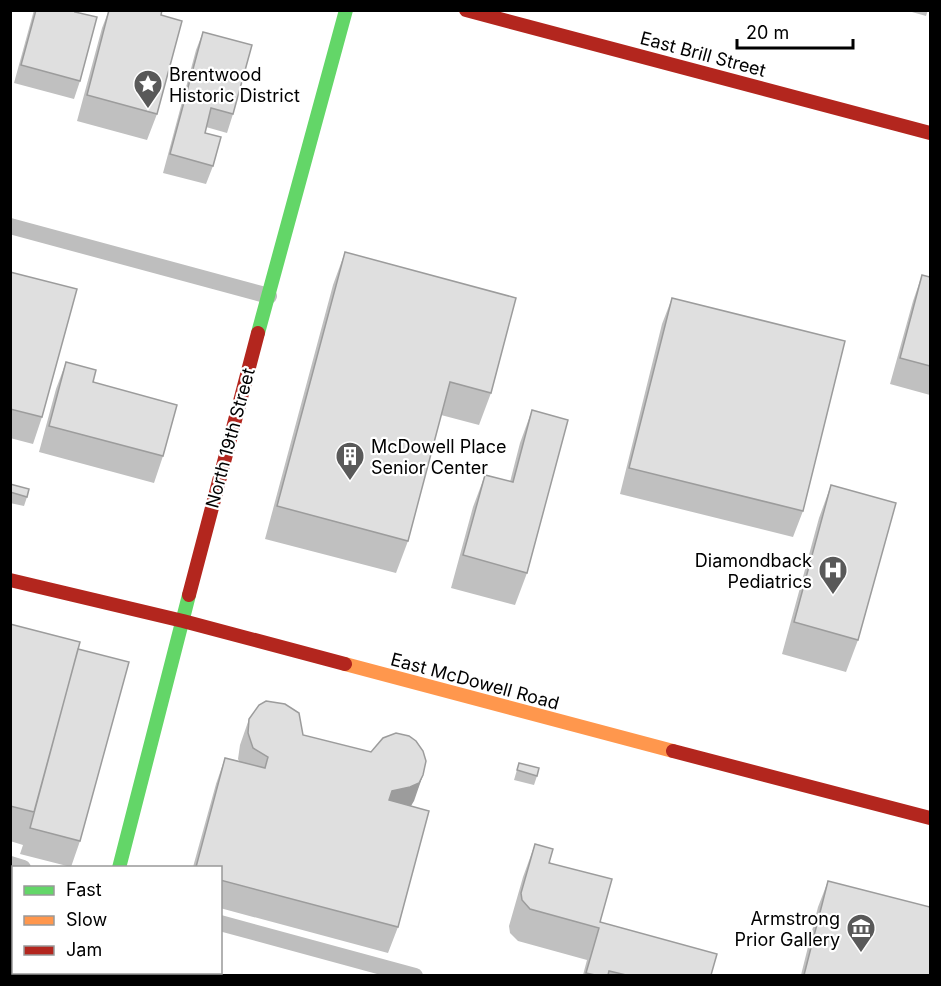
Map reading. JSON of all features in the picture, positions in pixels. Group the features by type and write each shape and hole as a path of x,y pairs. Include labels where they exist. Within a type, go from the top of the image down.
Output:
{"street":[{"name":"North 19th Street","path":"119,866 205,530 345,10"},
{"name":"East Brill Street","path":"466,10 930,133"},
{"name":"East McDowell Road","path":"10,580 183,621 612,736 930,818"}],"lane":[{"path":"10,226 268,296"},
{"path":"222,924 415,975"}],"building":[{"path":"36,10 76,10 75,12 97,17 80,81 21,65"},
{"path":"109,10 162,10 161,15 182,21 157,114 87,95"},
{"path":"203,32 252,45 233,114 211,108 205,133 221,137 213,166 170,154"},
{"name":"McDowell Place Senior Center","path":"345,252 516,298 491,393 450,382 408,541 277,506"},
{"path":"10,272 77,289 42,417 10,409"},
{"path":"922,275 930,277 930,366 900,358"},
{"path":"672,298 845,341 803,511 629,468"},
{"path":"66,362 96,370 93,382 177,405 163,456 49,426"},
{"path":"532,410 568,420 527,573 463,555 485,475 513,482"},
{"path":"10,484 29,489 27,497 10,492"},
{"name":"Diamondback Pediatrics","path":"831,485 896,503 858,640 794,622"},
{"path":"10,624 80,642 34,812 10,806"},
{"path":"78,649 129,662 80,841 30,828"},
{"path":"266,701 285,704 299,713 303,735 371,752 383,738 396,733 409,736 423,751 426,761 419,783 392,791 389,800 429,811 398,927 222,881 222,866 196,866 225,758 265,768 268,757 253,748 248,733 249,719 259,705"},
{"path":"519,763 539,768 537,776 517,770"},
{"path":"535,844 553,849 549,863 612,879 600,922 717,954 711,975 626,975 609,971 608,975 586,973 599,928 530,909 522,900 521,893"},
{"name":"Armstrong Prior Gallery","path":"828,881 930,907 930,975 804,975"},
{"path":"10,962 12,962 13,974 10,975"}],"traffic: fast":[{"path":"258,333 346,10"},
{"path":"120,866 189,595"}],"traffic: slow":[{"path":"345,664 673,751"}],"traffic: jam":[{"path":"466,10 930,133"},
{"path":"189,595 258,333"},
{"path":"10,580 183,621 345,664"},
{"path":"673,751 930,818"}],"place":[{"name":"Brentwood Historic District","path":"148,110"},
{"name":"McDowell Place Senior Center","path":"350,482"},
{"name":"Diamondback Pediatrics","path":"833,596"},
{"name":"Armstrong Prior Gallery","path":"861,954"}]}
